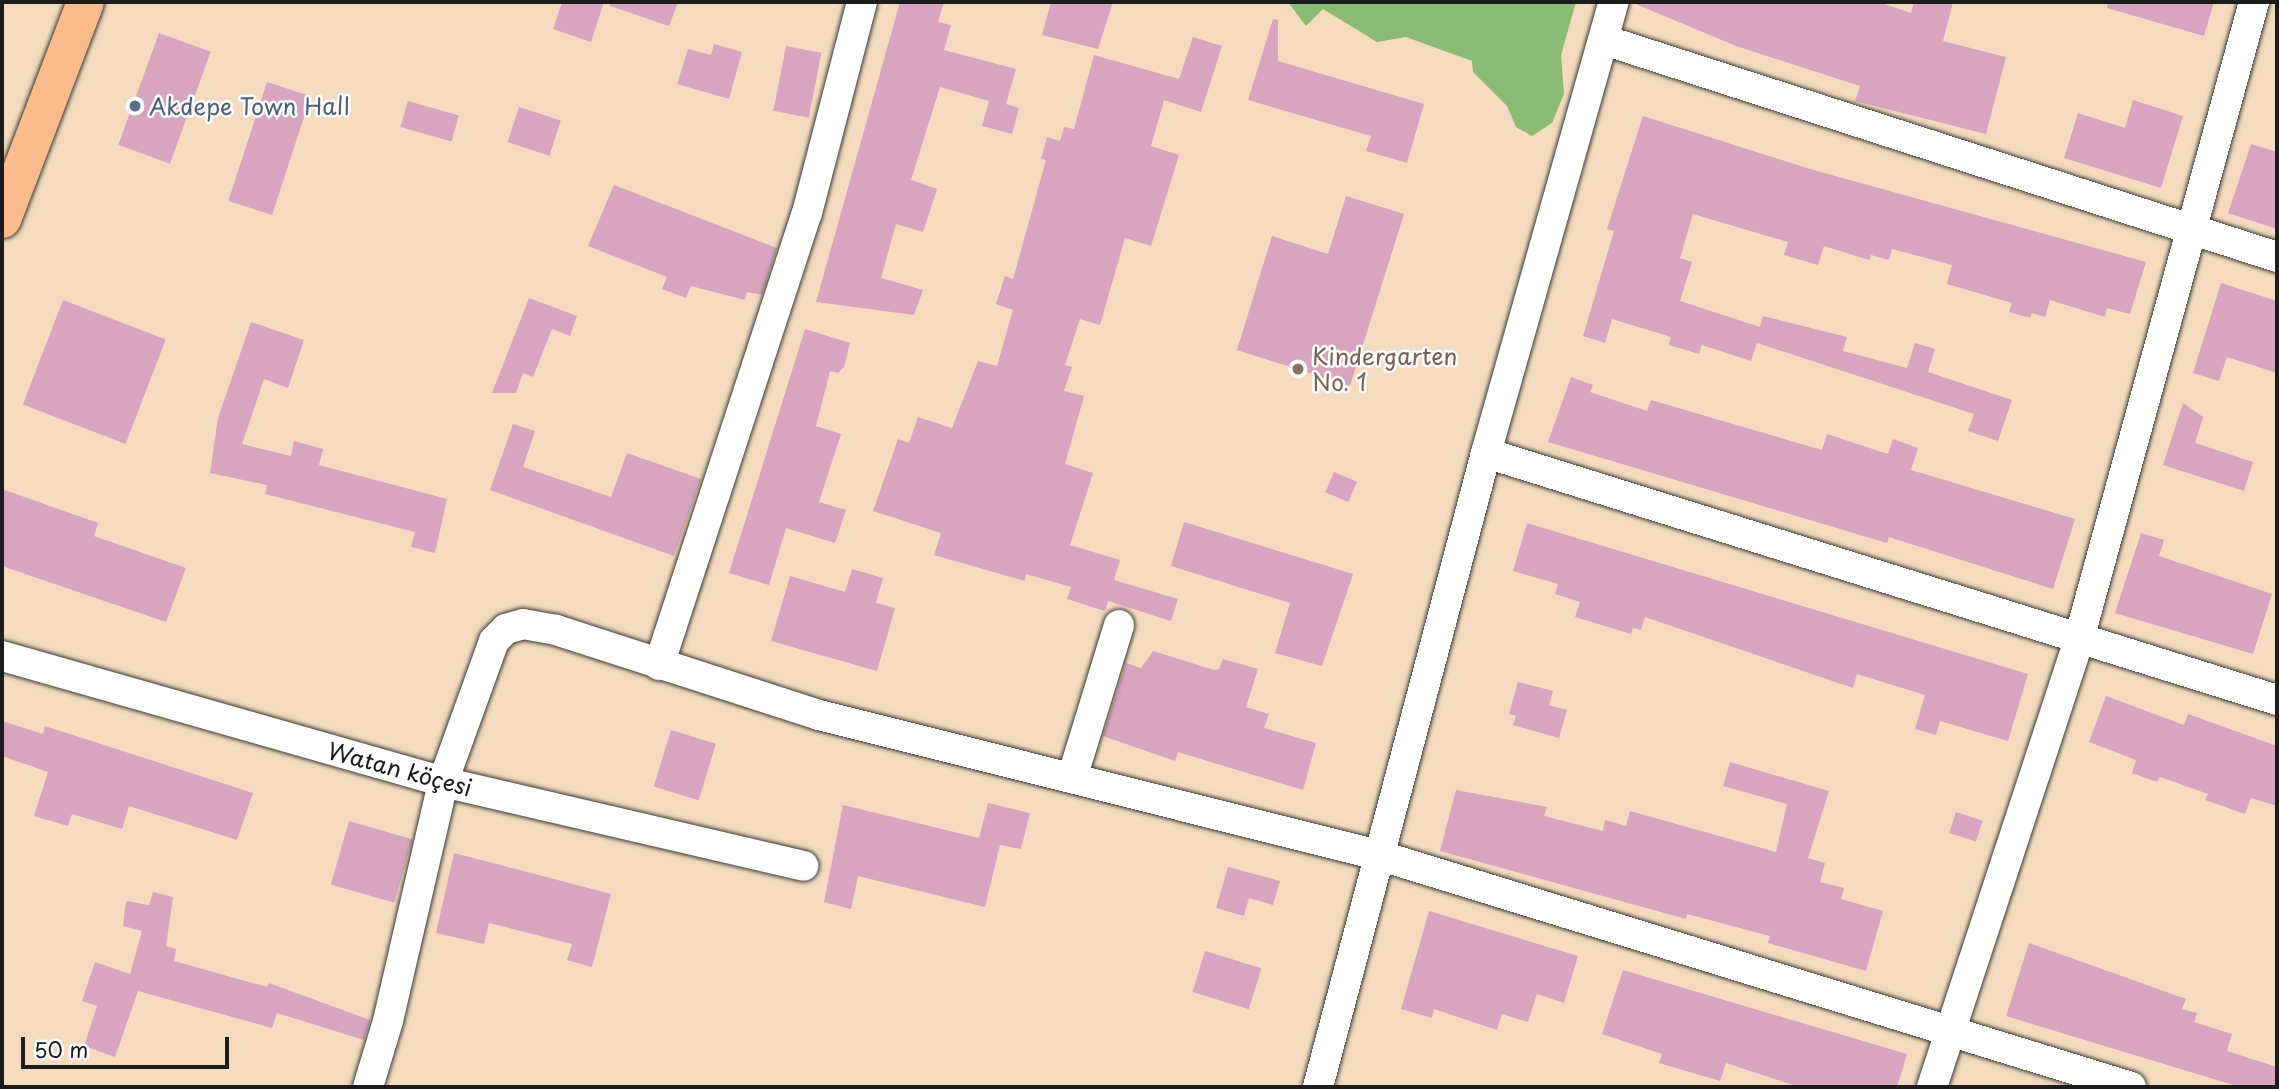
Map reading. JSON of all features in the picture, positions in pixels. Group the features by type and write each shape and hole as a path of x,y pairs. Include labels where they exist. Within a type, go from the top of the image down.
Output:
{"main road":[{"path":"2,219 85,2"}],"street":[{"path":"659,665 807,213 862,2"},
{"path":"1318,1087 1486,453 1614,2"},
{"path":"1932,1087 2079,639 2194,231 2254,2"},
{"path":"1604,40 2277,257"},
{"path":"1486,453 2277,700"},
{"path":"368,1087 388,1021 443,782 494,641 506,629 538,625 819,715 1378,855 2131,1087"},
{"path":"1072,778 1119,625"},
{"name":"Watan köçesi","path":"2,656 443,782 803,866"}],"green space":[{"path":"1288,2 1576,2 1561,55 1564,94 1552,123 1532,136 1516,127 1507,106 1473,72 1472,61 1406,37 1377,42 1323,9 1306,26"}],"building":[{"path":"562,2 604,2 591,42 553,29"},
{"path":"610,2 678,2 669,26 610,6"},
{"path":"900,2 944,2 938,22 951,25 944,50 1016,69 1006,104 1019,108 1012,134 982,126 989,101 940,87 911,180 937,189 923,232 896,224 881,278 923,290 914,315 816,302"},
{"path":"1051,2 1113,2 1098,49 1042,35"},
{"path":"1631,2 1879,2 1911,13 1914,2 1953,2 1943,41 2006,57 1986,134 1855,101 1860,86 1736,46"},
{"path":"2108,2 2214,2 2204,36 2107,8"},
{"path":"1273,19 1278,20 1278,61 1424,104 1407,163 1366,151 1371,136 1248,100"},
{"path":"159,33 211,52 170,164 118,145"},
{"path":"1193,37 1222,46 1201,112 1164,100 1151,146 1179,155 1151,246 1125,238 1100,325 1080,319 1065,365 1072,367 1064,391 1084,396 1065,464 1093,473 1070,545 1120,560 1114,580 1178,599 1171,621 1108,601 1105,611 1067,599 1071,587 1026,574 1025,581 934,555 941,533 873,511 898,439 909,443 918,417 952,428 978,361 997,366 1013,310 996,304 1005,276 1013,279 1046,160 1041,159 1047,137 1060,141 1064,127 1074,129 1094,55 1179,79"},
{"path":"714,44 742,52 729,99 677,84 688,49 711,55"},
{"path":"786,46 821,53 809,118 773,111"},
{"path":"267,82 311,96 272,215 228,201"},
{"path":"2133,100 2183,116 2161,188 2064,158 2078,113 2125,128"},
{"path":"408,101 459,116 452,142 401,127"},
{"path":"519,107 561,121 549,156 508,142"},
{"path":"1643,116 1810,169 2146,262 2130,314 2107,308 2105,317 2050,300 2045,317 2032,313 2030,318 2009,312 2012,303 1947,284 1952,265 1892,249 1889,260 1871,255 1869,260 1824,246 1818,265 1784,255 1788,242 1693,214 1680,258 1692,262 1680,301 1760,327 1763,316 1847,337 1843,351 1907,368 1915,343 1935,349 1928,372 2012,400 1998,441 1968,431 1974,414 1757,343 1751,361 1702,345 1699,354 1669,345 1671,337 1612,319 1605,343 1583,336 1614,231 1607,229"},
{"path":"2251,144 2277,152 2277,229 2228,213"},
{"path":"614,185 777,248 762,295 747,292 745,300 691,286 686,298 662,289 667,277 588,246"},
{"path":"1346,196 1404,214 1350,386 1237,350 1272,236 1328,254"},
{"path":"2221,283 2277,301 2277,373 2227,357 2219,381 2193,373"},
{"path":"529,298 577,316 570,336 552,329 533,377 523,373 516,393 492,393"},
{"path":"63,300 166,339 126,444 23,405"},
{"path":"251,322 304,340 288,388 264,379 242,444 291,456 294,441 323,449 319,465 447,499 435,553 411,547 415,532 265,494 267,485 210,473 218,418"},
{"path":"805,329 850,343 844,367 838,373 830,371 816,426 841,434 819,502 846,510 835,543 786,528 769,585 729,573"},
{"path":"1571,377 1593,385 1590,392 1647,411 1651,400 1822,450 1827,434 1888,454 1893,439 1918,448 1911,470 2075,519 2053,589 1889,537 1887,543 1548,442"},
{"path":"2183,403 2203,417 2195,443 2253,462 2244,491 2163,465"},
{"path":"513,424 535,431 523,467 611,497 627,453 701,479 674,556 490,490"},
{"path":"1334,472 1357,482 1348,502 1325,492"},
{"path":"2,489 98,523 94,536 186,568 166,622 2,566"},
{"path":"1184,522 1353,574 1322,666 1275,653 1290,603 1171,566"},
{"path":"1527,523 2028,674 2008,741 1940,721 1936,735 1915,729 1925,695 1857,674 1853,688 1645,617 1641,630 1633,628 1631,634 1575,617 1580,602 1555,594 1558,584 1513,571"},
{"path":"2141,533 2164,540 2159,556 2272,594 2253,654 2115,613"},
{"path":"852,569 883,578 876,603 895,608 877,671 771,641 790,576 845,592"},
{"path":"1153,651 1214,670 1219,669 1223,659 1258,669 1246,707 1269,714 1264,728 1316,743 1303,790 1178,752 1175,761 1103,736 1126,663 1141,668"},
{"path":"1518,682 1553,691 1549,705 1567,710 1559,738 1513,725 1516,716 1509,714"},
{"path":"2106,696 2184,725 2188,714 2277,746 2277,806 2251,798 2245,814 2205,800 2208,794 2160,777 2157,782 2132,773 2136,760 2089,742"},
{"path":"2,721 43,734 45,726 253,793 237,840 129,806 122,829 72,814 68,826 34,816 48,772 2,756"},
{"path":"671,730 716,744 699,800 654,786"},
{"path":"1730,762 1829,791 1808,858 1825,863 1820,882 1844,888 1841,899 1883,911 1866,971 1768,943 1770,936 1687,914 1686,919 1440,851 1456,790 1547,807 1544,816 1603,831 1605,820 1626,826 1630,811 1776,852 1787,804 1723,786"},
{"path":"988,803 1030,813 1021,849 1000,845 985,907 858,876 851,909 824,902 843,805 979,838"},
{"path":"1956,812 1983,821 1976,842 1949,833"},
{"path":"349,821 412,839 394,903 331,884"},
{"path":"454,853 611,894 592,967 567,960 572,944 489,923 484,944 436,933"},
{"path":"1228,867 1280,881 1273,905 1249,898 1244,916 1216,908"},
{"path":"153,892 173,897 166,946 176,949 174,961 267,987 269,983 370,1020 364,1040 277,1013 272,1028 138,991 115,1057 84,1046 97,1006 82,1001 95,962 130,974 142,931 123,926 126,901 149,905"},
{"path":"1429,911 1578,956 1564,1003 1537,994 1528,1022 1502,1014 1497,1030 1434,1009 1432,1018 1401,1009"},
{"path":"2029,943 2186,999 2182,1009 2197,1013 2194,1022 2232,1034 2227,1051 2277,1067 2277,1087 2240,1087 2006,1016"},
{"path":"1205,951 1261,968 1249,1009 1192,992"},
{"path":"1623,970 1907,1054 1897,1087 1799,1087 1726,1063 1720,1081 1659,1063 1662,1054 1602,1034"}],"place":[{"name":"Akdepe Town Hall","path":"135,106"},
{"name":"Kindergarten No. 1","path":"1298,369"}]}
